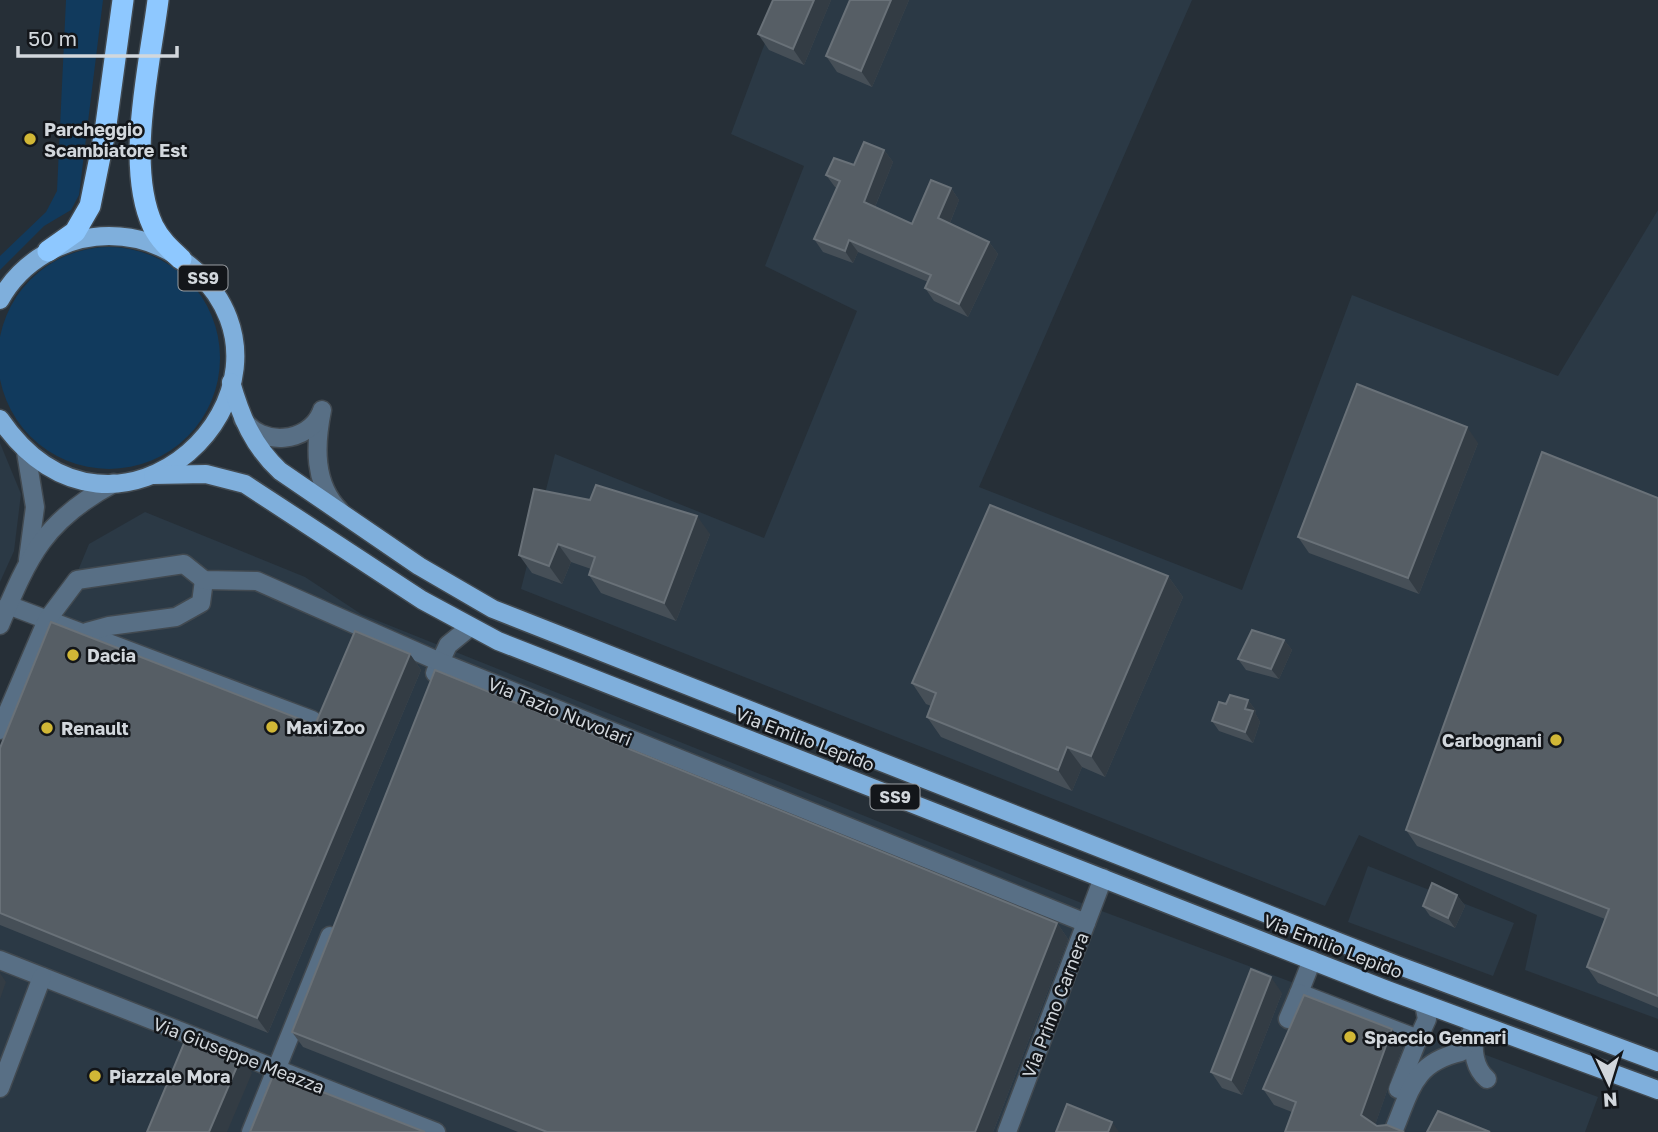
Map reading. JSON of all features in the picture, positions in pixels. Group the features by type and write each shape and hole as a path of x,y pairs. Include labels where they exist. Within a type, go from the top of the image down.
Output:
{"highway":[{"path":"48,251 75,232 90,206 105,132 122,0"},
{"path":"158,0 144,123 143,183 153,225 163,242 181,259"}],"main road":[{"name":"SS9","path":"0,300 23,270 48,251 83,238 121,236 157,245 181,259 202,277 222,308 232,343 231,382 221,414 200,444 186,457 153,475 114,483 76,479 58,473 26,452 0,419"},
{"name":"Via Emilio Lepido","path":"231,382 242,417 269,461 351,520 448,584 524,622 1397,965 1658,1062"},
{"name":"Via Emilio Lepido","path":"153,475 206,474 245,484 422,600 470,627 518,649 1424,1004 1658,1090"}],"street":[{"name":"Via Emilio Lepido","path":"242,417 258,433 286,437 308,431 322,410 318,444 319,472 332,503 351,520"},
{"path":"26,452 35,507 28,563"},
{"path":"0,625 28,563 62,516 114,483"},
{"name":"Via Tazio Nuvolari","path":"0,730 47,620 77,580 184,564 204,580 257,581 440,662 1086,923"},
{"path":"86,632 109,626 176,617 201,603 204,580"},
{"path":"8,605 86,632 312,720"},
{"path":"430,687 448,645 470,627"},
{"name":"Via Primo Carnera","path":"1007,1132 1103,878"},
{"path":"251,1132 336,922"},
{"name":"Via Giuseppe Meazza","path":"0,960 436,1132"},
{"path":"1288,1019 1312,960"},
{"path":"0,1088 41,977"},
{"path":"1299,993 1418,1039"},
{"path":"1398,1089 1427,1019 1424,1004"},
{"path":"1476,1024 1474,1050 1478,1071 1487,1079"},
{"path":"1393,1131 1421,1070 1438,1057 1461,1052 1476,1024"}],"shaded area":[{"path":"66,0 103,0 79,195 71,210 44,226 0,270 0,256 46,212 57,191"},
{"path":"781,0 1192,0 979,487 1242,590 1352,295 1558,376 1658,210 1658,1019 1525,970 1537,915 1359,835 1325,906 521,589 555,454 764,538 857,311 765,266 804,166 731,134"},
{"path":"109,247 131,249 161,260 179,272 195,288 207,306 215,326 220,358 218,380 207,410 195,428 179,444 161,456 141,464 109,469 87,467 57,456 39,444 23,428 11,410 3,390 -2,358 0,336 11,306 23,288 39,272 57,260 77,252"},
{"path":"0,443 21,494 14,551 0,582"},
{"path":"145,512 305,577 361,614 1099,910 1598,1097 1585,1132 0,1132 0,759 89,544"},
{"path":"1368,866 1514,923 1493,976 1348,922"}],"building":[{"path":"773,0 814,0 793,49 758,34"},
{"path":"850,0 891,0 861,71 826,56"},
{"path":"864,142 884,150 864,202 912,224 931,180 951,188 938,218 989,242 959,304 925,288 931,275 849,240 845,251 814,239 840,181 826,175 834,158 854,165"},
{"path":"1357,384 1467,427 1408,578 1298,537"},
{"name":"Carbognani","path":"1542,452 1658,498 1658,996 1587,967 1609,909 1406,830"},
{"path":"596,485 697,516 664,603 589,575 595,557 558,544 549,566 519,555 534,489 590,500"},
{"path":"990,505 1168,576 1091,756 1067,747 1058,770 927,717 936,693 912,683"},
{"path":"51,622 315,725 355,631 410,654 257,1018 0,913 0,748"},
{"path":"1252,630 1284,640 1271,669 1238,659"},
{"path":"435,670 1057,923 975,1132 547,1132 292,1032"},
{"path":"1230,695 1248,700 1245,709 1253,711 1245,732 1212,721 1219,702 1226,704"},
{"path":"1432,883 1457,895 1448,918 1423,906"},
{"path":"1251,969 1271,977 1231,1080 1211,1072"},
{"path":"1304,995 1392,1029 1361,1115 1377,1126 1387,1125 1404,1132 1285,1132 1296,1102 1263,1089"},
{"path":"187,1036 241,1057 209,1132 147,1132"},
{"path":"274,1073 425,1132 250,1132"},
{"path":"1067,1104 1112,1122 1108,1132 1056,1132"},
{"path":"1438,1111 1490,1132 1427,1132"}],"place":[{"name":"Parcheggio Scambiatore Est","path":"30,139"},
{"name":"Dacia","path":"73,655"},
{"name":"Maxi Zoo","path":"272,727"},
{"name":"Renault","path":"47,728"},
{"name":"Carbognani","path":"1556,740"},
{"name":"Spaccio Gennari","path":"1350,1037"},
{"name":"Piazzale Mora","path":"95,1076"}]}
